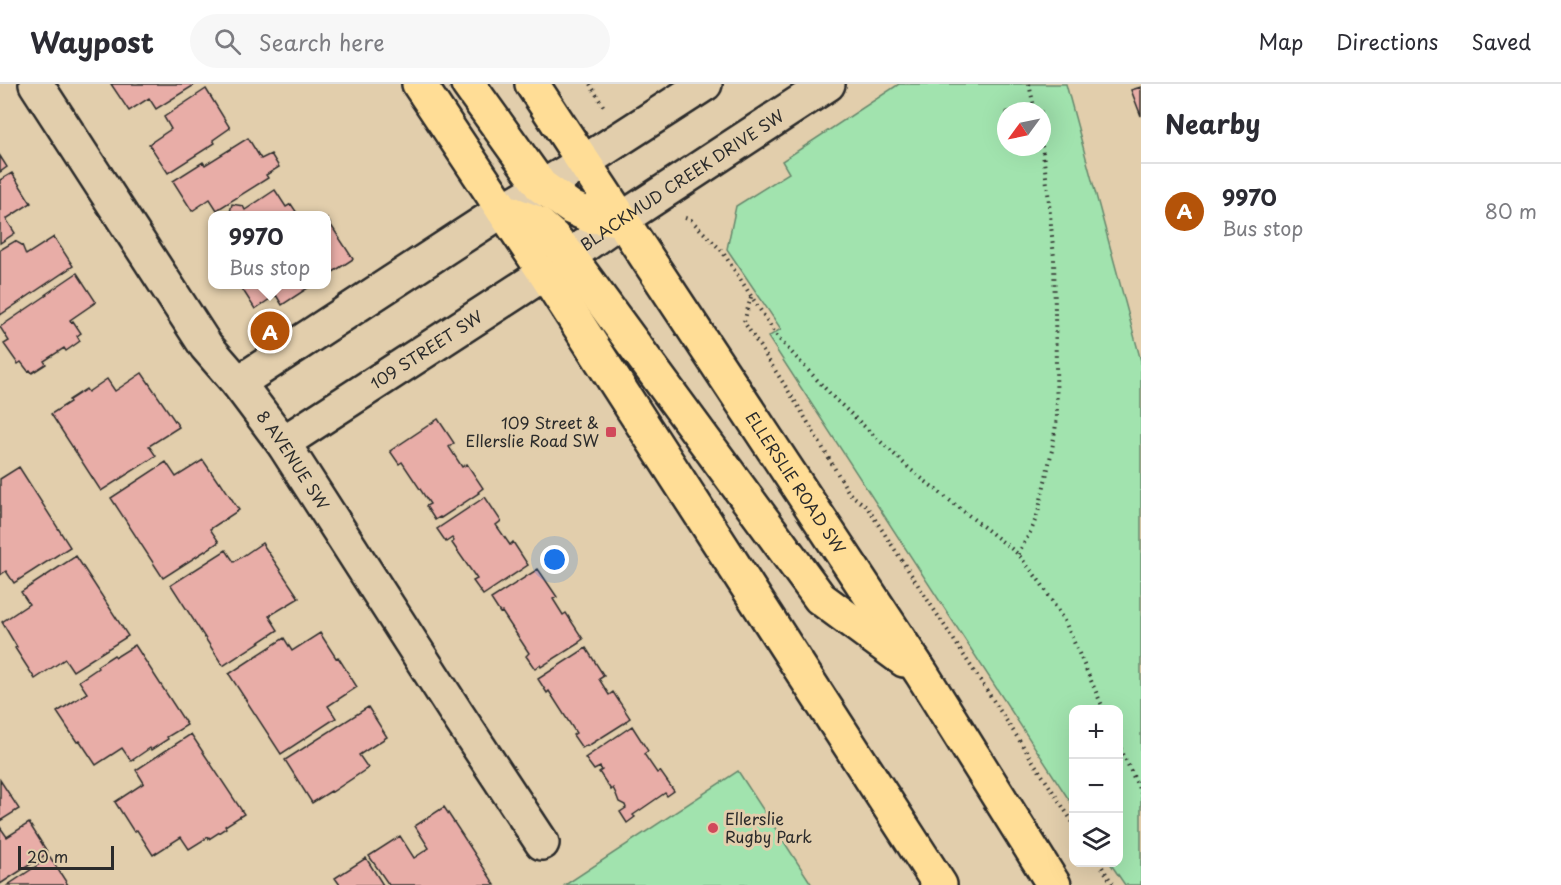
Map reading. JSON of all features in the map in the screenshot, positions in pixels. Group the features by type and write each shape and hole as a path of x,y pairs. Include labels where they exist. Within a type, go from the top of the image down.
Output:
{"main road":[{"path":"419,84 503,210 537,223 553,237 557,265 940,885"},
{"path":"468,84 541,186 572,208 590,216 622,219"},
{"name":"ELLERSLIE ROAD SW","path":"532,84 922,674 1054,885"},
{"path":"557,265 820,598 922,674"}],"street":[{"name":"8 AVENUE SW","path":"36,84 206,346 283,443 542,843"},
{"path":"238,384 503,210 584,162 705,84"},
{"name":"BLACKMUD CREEK DRIVE SW","path":"557,265 622,219 828,84"},
{"name":"109 STREET SW","path":"283,443 557,265"}],"path":[{"path":"590,84 605,107 606,114"},
{"path":"1029,84 1033,102"},
{"path":"1018,554 1038,513 1057,418 1054,258 1043,156"},
{"path":"681,217 691,220 722,251 778,339 835,399 911,470 1018,554 1041,583 1066,624 1102,705"},
{"path":"751,297 744,322 800,409 849,493 867,507 1069,816"},
{"path":"1123,752 1141,792"},
{"path":"1102,867 1113,885"}],"green space":[{"path":"899,84 1066,84 1141,361 1141,885 1125,885 1113,867 1123,867 1123,705 1069,705 1069,800 768,337 781,329 727,249 736,206 789,173 782,161"},
{"name":"Ellerslie Rugby Park","path":"738,771 812,885 565,885"}],"building":[{"path":"111,84 196,84 156,109 149,98 129,111"},
{"path":"1141,87 1141,116 1131,90"},
{"path":"206,89 230,128 213,140 215,143 168,173 149,144 171,129 164,117"},
{"path":"248,138 261,159 271,154 279,167 266,175 268,178 217,210 210,199 192,211 173,181 203,162 205,165"},
{"path":"0,156 7,167 0,172"},
{"path":"12,173 31,203 6,219 15,233 0,243 0,180"},
{"path":"275,190 286,207 291,204 296,211 230,211 232,204 243,206 245,210"},
{"path":"331,225 353,259 331,273"},
{"path":"54,237 73,266 0,315 0,250 15,241 22,245 26,255"},
{"path":"77,273 96,302 70,320 81,333 77,336 80,341 66,351 64,348 44,361 46,364 32,373 21,362 18,364 4,344 9,341 0,327"},
{"path":"242,289 306,289 282,305 276,295 255,309"},
{"path":"142,373 179,427 149,446 156,456 101,491 51,414 86,389 88,392 107,379 115,391"},
{"path":"438,419 454,443 449,447 462,467 467,464 483,488 479,493 435,520 426,506 430,504 402,462 399,464 390,451"},
{"path":"203,460 239,510 210,529 219,542 163,578 111,498 166,462 176,477"},
{"path":"19,467 70,547 14,583 6,571 0,575 0,479"},
{"path":"485,497 501,521 496,525 510,545 513,542 528,565 483,595 473,581 477,579 452,543 454,541 452,538 446,542 437,529"},
{"path":"262,543 299,598 269,616 278,630 223,666 171,585 226,550 234,562"},
{"path":"76,556 128,636 73,671 65,659 35,679 2,622 29,604 21,592"},
{"path":"538,569 557,597 553,599 563,615 566,613 583,639 535,669 526,656 529,653 491,599"},
{"path":"320,633 357,687 328,706 336,718 281,754 229,674 284,638 292,651"},
{"path":"135,645 187,725 131,761 122,748 96,765 57,712 87,693 79,681 114,655 116,657"},
{"path":"586,648 604,676 599,679 609,695 613,692 630,718 582,748 573,735 576,733 549,691 547,693 538,679"},
{"path":"368,707 387,737 359,755 368,768 312,803 285,760"},
{"path":"632,726 648,751 644,754 657,773 660,771 674,791 667,796 665,793 633,815 635,817 627,823 620,812 626,808 625,805 619,802 613,788 611,790 599,772 602,770 600,767 594,770 585,758"},
{"path":"191,734 244,814 209,839 208,837 189,849 181,837 153,855 137,830 134,832 115,802 144,783 136,770"},
{"path":"0,780 19,809 0,821"},
{"path":"444,807 495,885 389,885 369,856 400,836 414,858 429,848 415,826"},
{"path":"29,823 48,853 0,884 0,827 7,837"},
{"path":"50,857 68,885 8,885"},
{"path":"366,858 383,885 340,885 335,878"}],"place":[{"name":"9970","path":"270,331"},
{"name":"109 Street & Ellerslie Road SW","path":"611,432"},
{"name":"Ellerslie Rugby Park","path":"713,828"}]}
